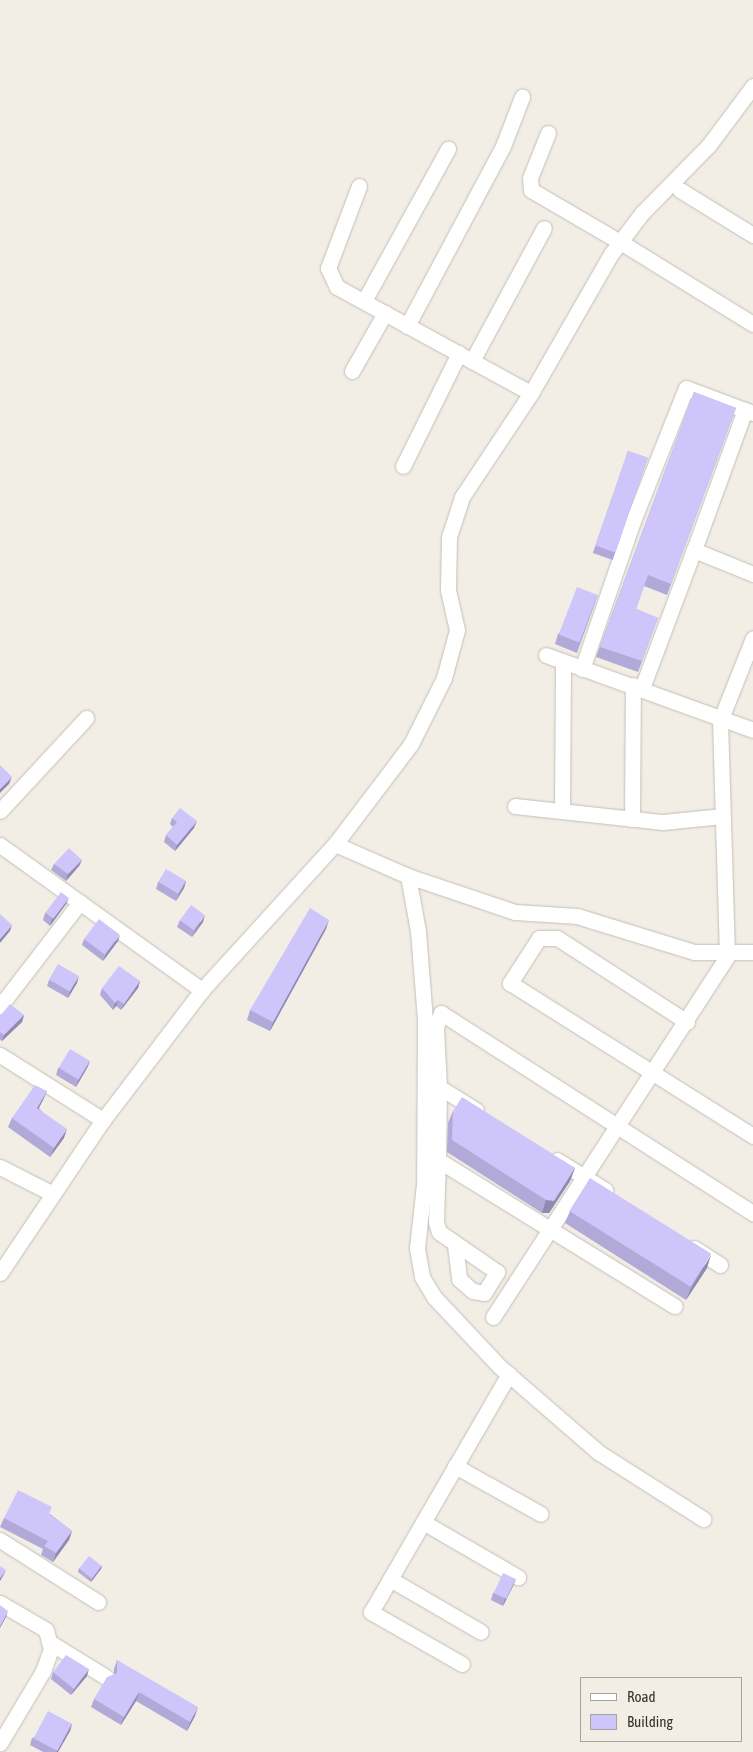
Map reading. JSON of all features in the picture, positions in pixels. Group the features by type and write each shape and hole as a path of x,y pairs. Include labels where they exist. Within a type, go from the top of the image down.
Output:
{"street":[{"path":"0,1273 103,1120 202,990 335,844 411,744 444,678 456,630 448,590 449,537 462,498 531,393 642,213 709,145 753,86"},
{"path":"407,326 503,146 522,97"},
{"path":"548,134 530,178 531,190 624,244 753,324"},
{"path":"364,300 448,150"},
{"path":"359,186 328,268 337,287 364,300 407,326 531,393"},
{"path":"680,190 753,235"},
{"path":"403,466 465,357 544,228"},
{"path":"352,372 385,313"},
{"path":"582,669 633,521 686,388 749,412 637,687 632,819"},
{"path":"694,550 753,574"},
{"path":"493,1317 582,1175 652,1069 687,1022 727,956 720,721 753,638"},
{"path":"546,655 637,687 720,721 753,730"},
{"path":"562,811 563,662"},
{"path":"0,811 86,718"},
{"path":"515,806 663,822 723,816"},
{"path":"335,844 408,876 515,912 577,916 694,952 727,956 753,952"},
{"path":"0,846 202,990"},
{"path":"408,876 418,931 425,1019 424,1184 417,1248 422,1277 434,1298 509,1374 598,1452 703,1519"},
{"path":"0,1006 80,902"},
{"path":"687,1022 557,938 539,938 510,983 652,1069 753,1136"},
{"path":"455,1245 439,1232 436,1222 439,1087 436,1027 441,1014 617,1122 753,1213"},
{"path":"0,1055 103,1120"},
{"path":"439,1087 491,1119"},
{"path":"541,1150 623,1201"},
{"path":"438,1160 674,1306"},
{"path":"0,1167 53,1194"},
{"path":"679,1238 720,1265"},
{"path":"462,1664 371,1612 509,1374"},
{"path":"456,1466 541,1514"},
{"path":"423,1522 518,1577"},
{"path":"0,1540 98,1602"},
{"path":"390,1579 481,1632"},
{"path":"0,1603 42,1627 49,1642 48,1662 0,1743"},
{"path":"49,1642 106,1677"}],"building":[{"path":"694,392 736,408 671,584 648,575 636,609 658,618 642,661 600,647"},
{"path":"628,451 648,458 615,552 595,546"},
{"path":"577,587 598,595 579,642 559,635"},
{"path":"0,765 12,777 0,789"},
{"path":"180,808 197,821 177,845 166,835 177,822 172,818"},
{"path":"69,848 82,860 68,874 54,864"},
{"path":"166,869 186,881 178,894 158,882"},
{"path":"61,892 69,898 53,919 45,913"},
{"path":"191,905 205,915 194,930 180,920"},
{"path":"310,908 329,920 273,1022 250,1010"},
{"path":"0,914 12,925 0,939"},
{"path":"99,919 120,935 105,955 84,939"},
{"path":"58,964 79,976 70,992 49,980"},
{"path":"119,966 140,981 124,1004 118,1000 115,1003 102,988"},
{"path":"10,1004 24,1015 4,1035 0,1032 0,1016"},
{"path":"70,1049 90,1061 78,1080 59,1068"},
{"path":"35,1085 47,1091 37,1108 67,1129 54,1148 12,1118"},
{"path":"462,1097 575,1168 554,1201 546,1200 452,1140 453,1111"},
{"path":"590,1178 711,1254 691,1287 569,1211"},
{"path":"18,1490 52,1507 49,1514 72,1531 56,1553 44,1546 48,1541 4,1518"},
{"path":"89,1556 102,1566 92,1578 79,1569"},
{"path":"0,1566 6,1570 0,1578"},
{"path":"503,1573 516,1579 506,1599 494,1593"},
{"path":"0,1605 8,1611 0,1626"},
{"path":"66,1655 89,1669 74,1689 53,1672"},
{"path":"117,1660 198,1707 190,1722 139,1692 124,1717 94,1699 107,1677 117,1673"},
{"path":"48,1711 72,1724 57,1751 33,1738"}]}
